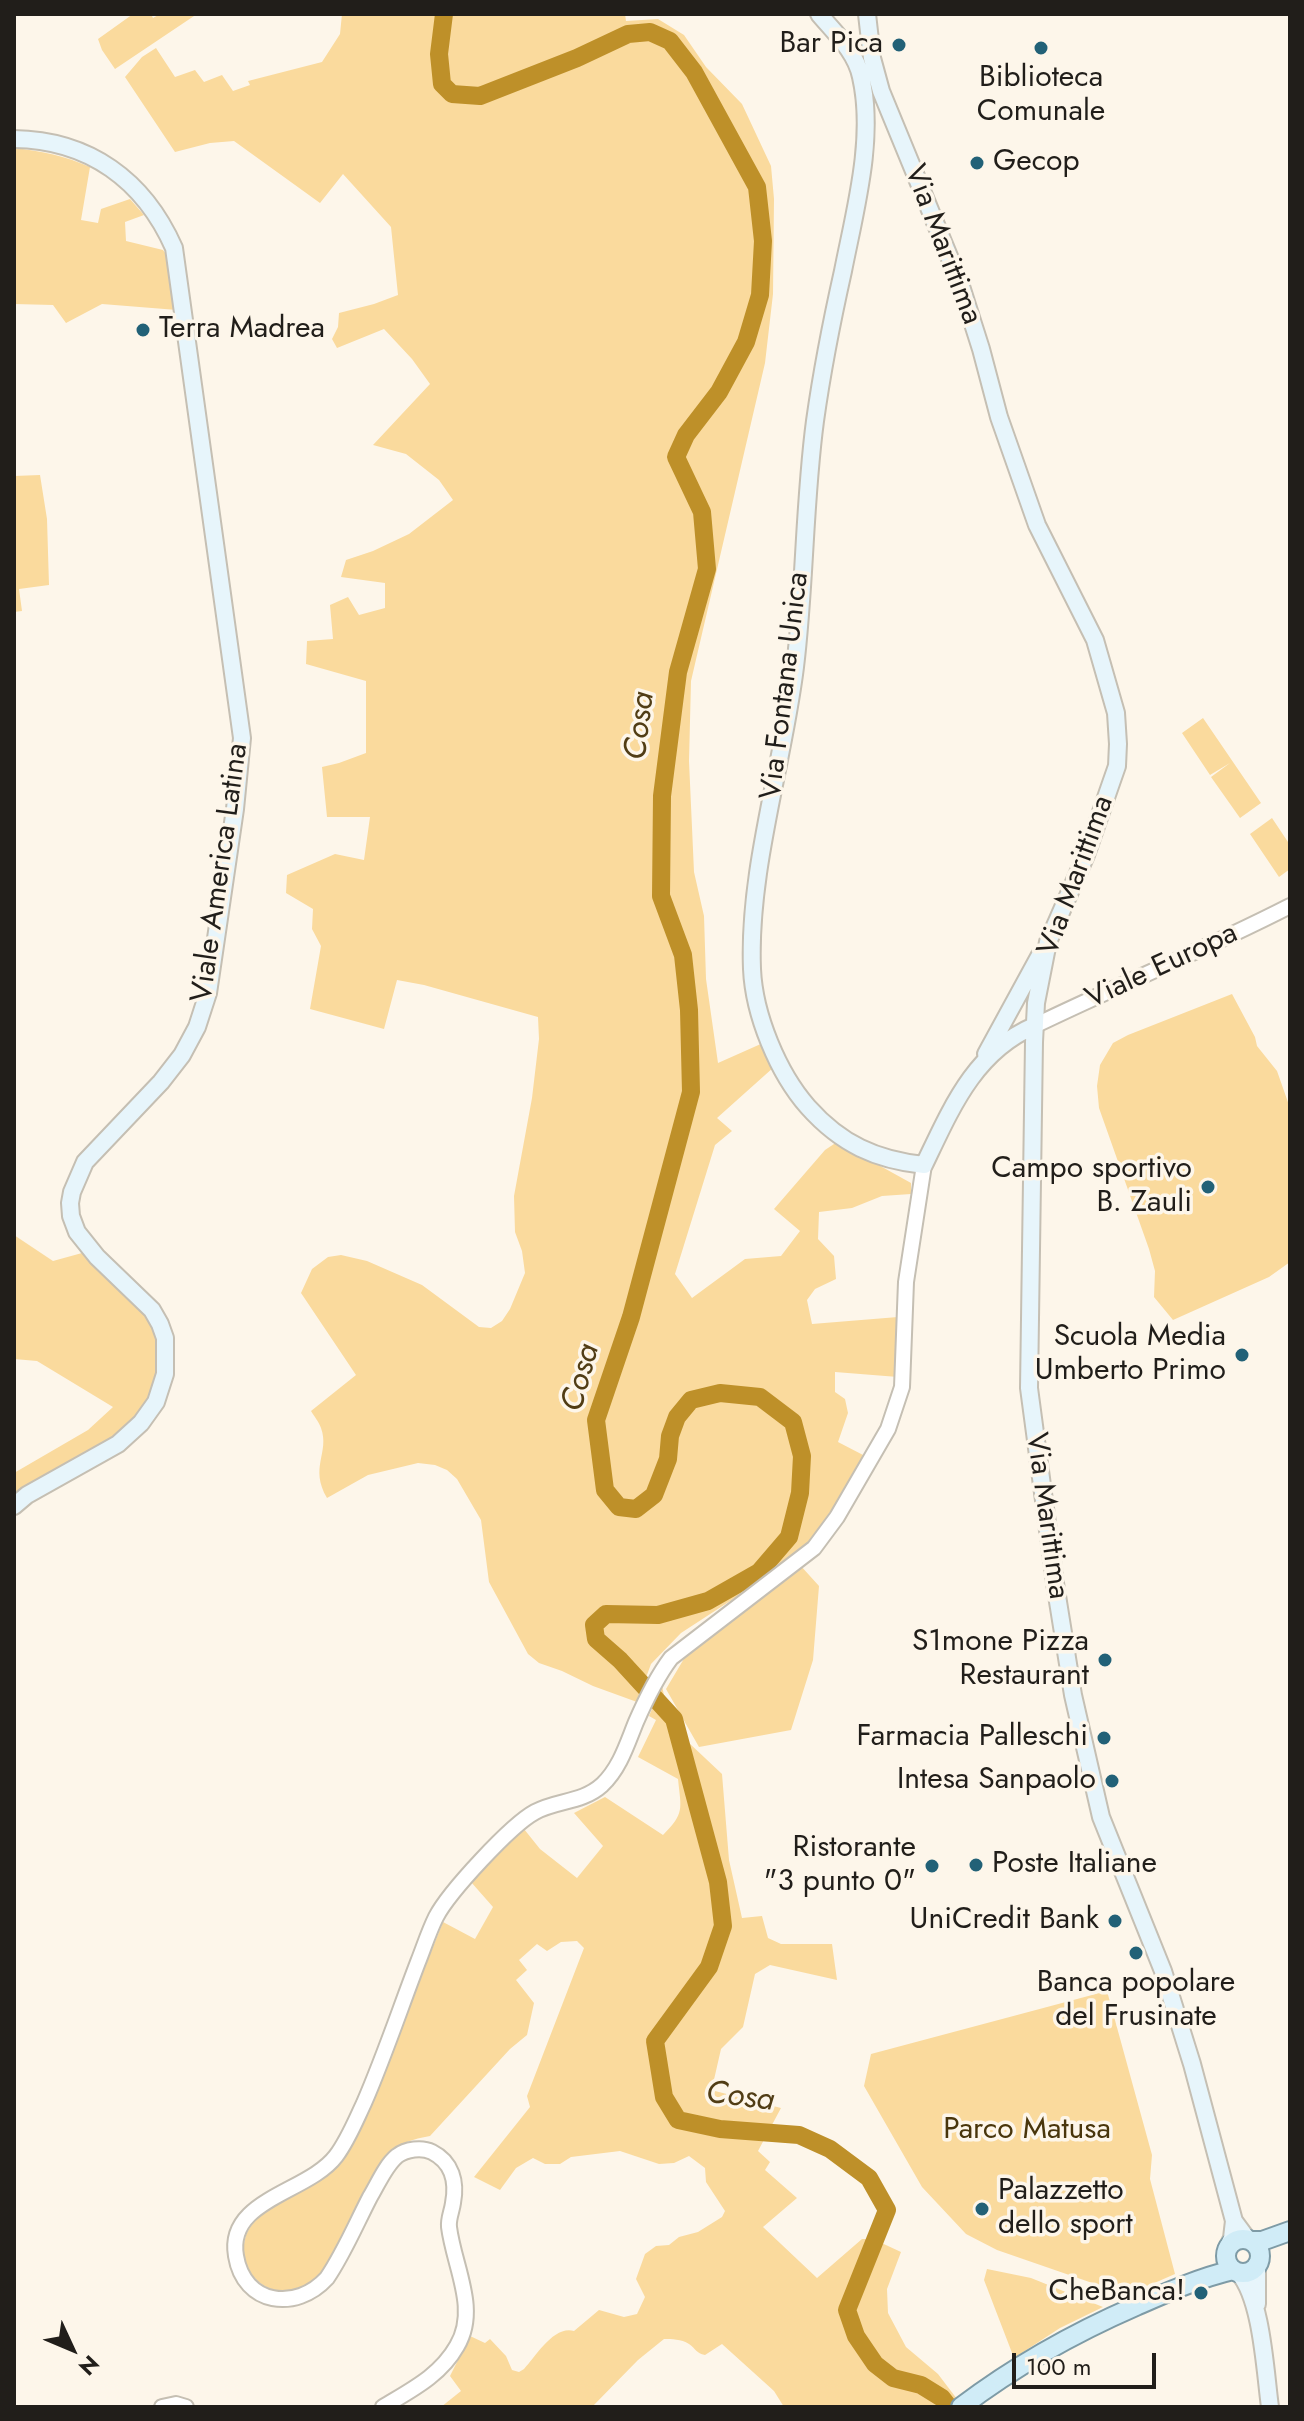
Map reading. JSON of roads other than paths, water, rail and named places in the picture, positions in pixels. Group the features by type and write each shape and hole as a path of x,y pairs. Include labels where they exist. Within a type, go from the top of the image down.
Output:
{"main road":[{"name":"Via Fontana Unica","path":"819,14 860,70 866,126 859,195 815,422 795,667 757,889 752,971 761,1014 777,1062 798,1096 821,1122 863,1149 894,1161 924,1165"},
{"name":"Via Marittima","path":"867,14 877,78 960,283 999,417 1037,525 1095,640 1116,713 1117,766 1086,855 1048,942 1034,1026 1029,1388 1073,1695 1101,1817 1167,1983 1234,2221 1254,2250"},
{"path":"843,43 849,46 858,44 866,38 868,31"},
{"path":"866,126 881,116 893,120"},
{"name":"Viale America Latina","path":"14,139 65,145 119,173 152,208 174,248 242,738 217,935 203,1013 182,1055 161,1082 85,1162 70,1203 77,1232 97,1257 152,1310 160,1324 165,1338 165,1374 156,1402 141,1423 118,1444 38,1488 14,1506"},
{"path":"924,1165 953,1105 979,1066 1048,942"},
{"path":"979,1066 1007,1042 1034,1026"},
{"name":"Via Marittima","path":"1231,2262 1234,2221"},
{"path":"1231,2262 1249,2272 1254,2250 1262,2241 1290,2231"},
{"path":"1254,2250 1290,2238"},
{"path":"967,2403 1072,2335 1231,2262 1238,2240 1254,2250"},
{"path":"1254,2250 1256,2309 1270,2407"},
{"path":"1231,2262 1246,2281 1256,2309"}],"street":[{"name":"Viale Europa","path":"1034,1026 1205,949 1290,906"},
{"path":"383,2407 423,2383 443,2366 459,2344 467,2323 468,2308 448,2223 454,2200 454,2178 444,2159 428,2150 411,2150 397,2156 383,2173 327,2278 314,2290 298,2298 267,2297 249,2286 236,2257 236,2237 253,2210 310,2180 338,2154 373,2083 436,1916 457,1887 525,1819 542,1809 579,1800 599,1788 615,1768 657,1677 671,1658 814,1548 837,1517 888,1429 902,1387 906,1282 924,1165"},
{"path":"162,2407 176,2404 186,2407"}],"waterway":[{"name":"Cosa","path":"444,14 439,54 442,84 452,94 480,96 577,58 628,34 650,32 670,41 694,72 757,187 763,241 760,295 746,342 719,392 686,435 676,457 702,512 707,569 678,672 662,796 661,896 683,955 689,1010 691,1092 631,1317 596,1420 605,1490 619,1507 636,1509 654,1495 668,1459 670,1436 677,1417 691,1400 720,1393 760,1397 793,1422 802,1456 800,1493 789,1537 759,1572 708,1601 658,1615 606,1614 594,1625 596,1639 620,1660 674,1719 718,1882 723,1926 709,1967 655,2041 664,2097 678,2120 720,2129 799,2135 830,2149 869,2178 887,2210 847,2310 856,2336 875,2364 893,2378 921,2385 942,2398 949,2407"}],"place":[{"name":"Bar Pica","path":"899,45"},
{"name":"Biblioteca Comunale","path":"1041,48"},
{"name":"Gecop","path":"977,163"},
{"name":"Terra Madrea","path":"143,330"},
{"name":"Campo sportivo B. Zauli","path":"1208,1187"},
{"name":"Scuola Media Umberto Primo","path":"1242,1355"},
{"name":"S1mone Pizza Restaurant","path":"1105,1660"},
{"name":"Farmacia Palleschi","path":"1104,1738"},
{"name":"Intesa Sanpaolo","path":"1112,1781"},
{"name":"Poste Italiane","path":"976,1865"},
{"name":"Ristorante \"3 punto 0\"","path":"932,1866"},
{"name":"UniCredit Bank","path":"1115,1921"},
{"name":"Banca popolare del Frusinate","path":"1136,1953"},
{"name":"Palazzetto dello sport","path":"982,2209"},
{"name":"CheBanca!","path":"1201,2293"}],"park label":[{"name":"Parco Matusa","path":"1027,2131"}]}
